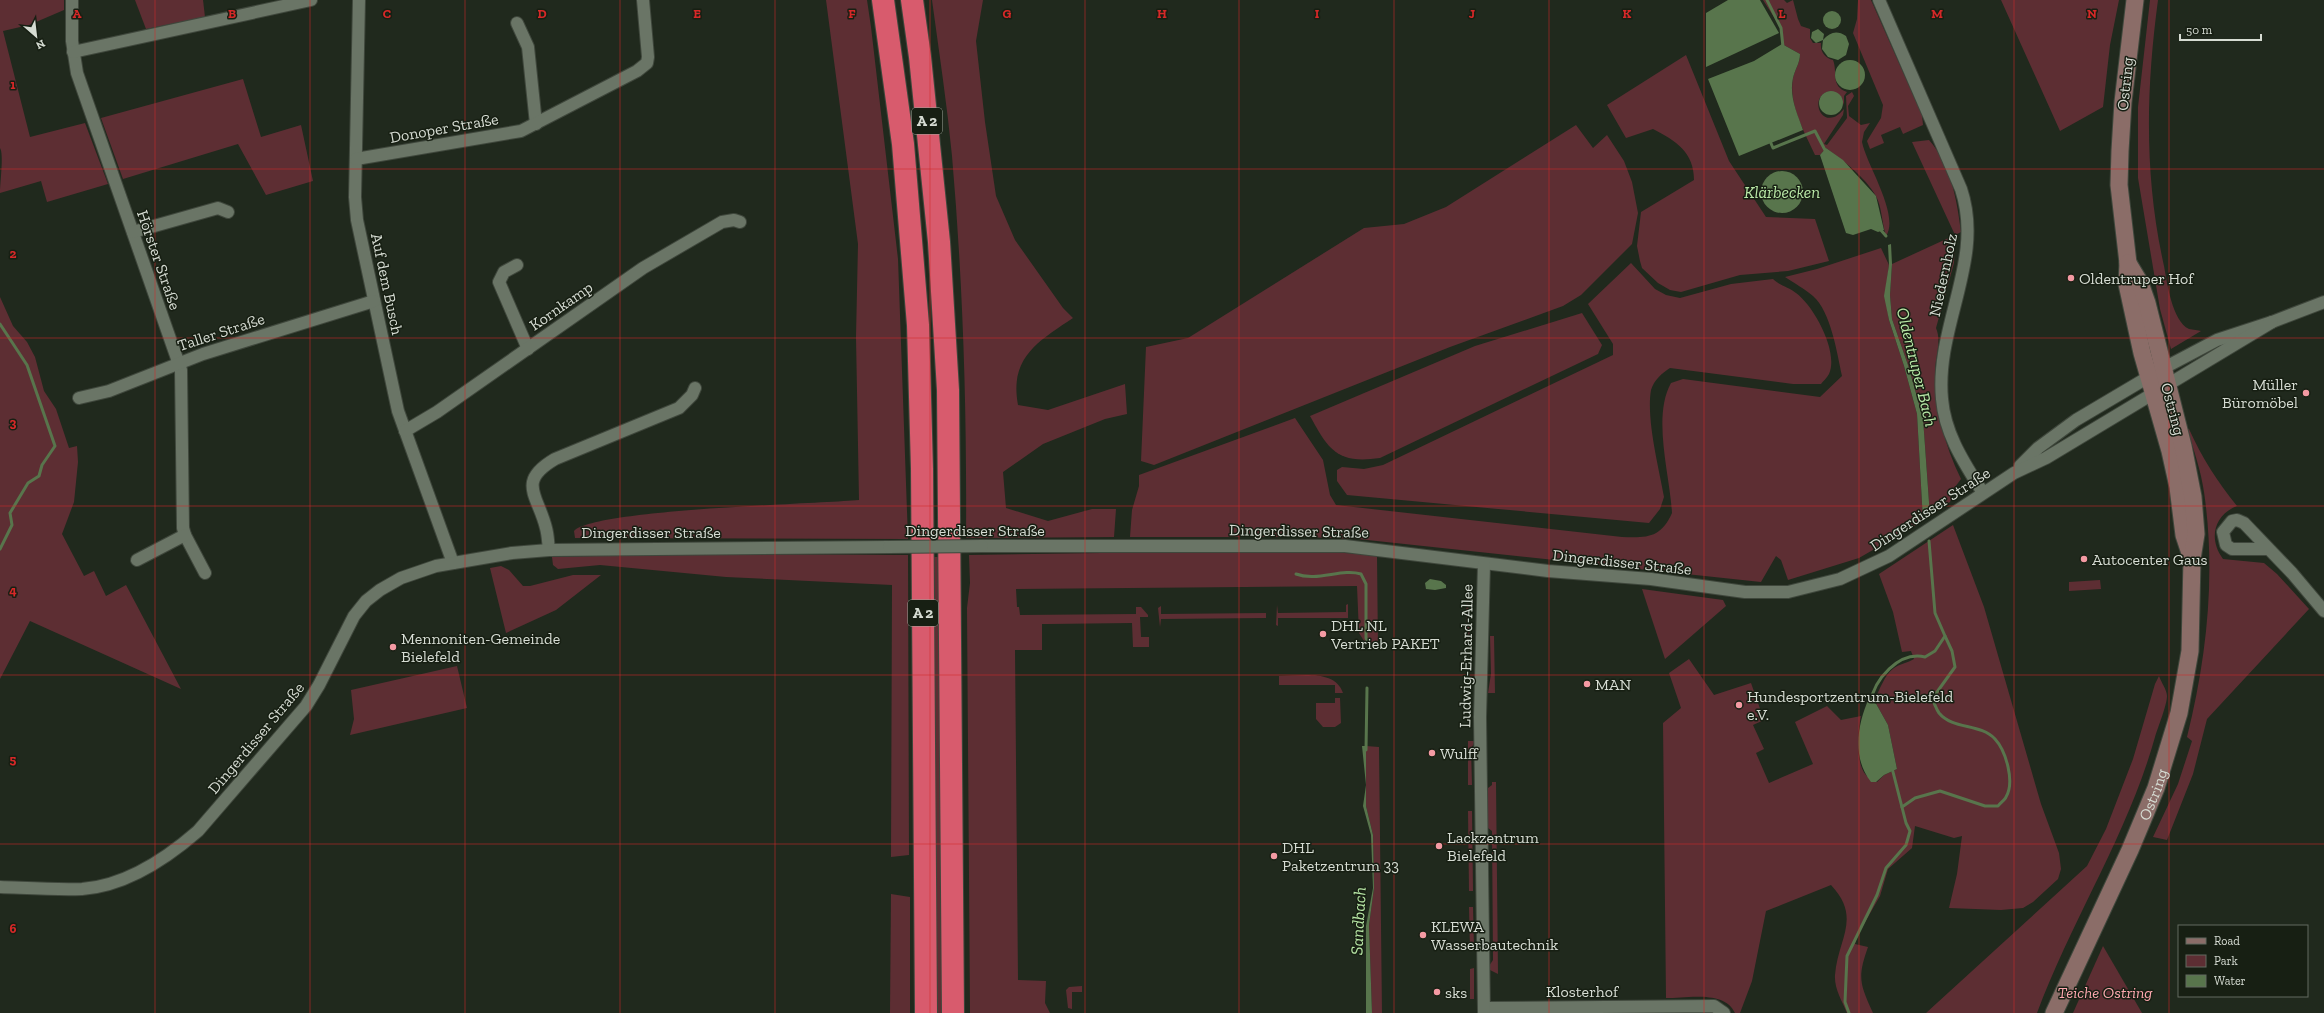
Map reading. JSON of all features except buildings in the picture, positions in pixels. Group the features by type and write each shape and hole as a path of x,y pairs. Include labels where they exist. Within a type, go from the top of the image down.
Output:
{"highway":[{"name":"A 2","path":"883,0 903,144 918,325 922,469 926,1013"},
{"name":"A 2","path":"912,0 920,57 939,242 948,390 954,1013"}],"main road":[{"name":"Ostring","path":"2054,1013 2139,830 2168,751 2179,713 2190,651 2192,559 2184,534 2178,487 2170,451 2158,380 2132,312 2127,284 2128,263 2122,221 2119,185 2119,158 2122,102 2136,0"}],"street":[{"name":"Hörster Straße","path":"72,0 73,52 77,73 182,377 185,535 205,573"},
{"path":"73,52 311,0"},
{"name":"Auf dem Busch","path":"359,0 355,209 396,401 405,431 453,563"},
{"name":"Donoper Straße","path":"356,159 513,132 536,124 644,67 648,57 643,0"},
{"name":"Niedernholz","path":"1879,0 1961,189 1968,212 1969,226 1967,253 1946,336 1942,361 1941,389 1946,419 1951,436 1960,455 1983,493"},
{"path":"517,23 528,47 536,124"},
{"path":"133,232 218,208 228,212"},
{"name":"Kornkamp","path":"405,431 426,420 652,263 722,222 734,220 740,222"},
{"path":"517,265 504,272 499,282 528,349"},
{"name":"Taller Straße","path":"79,398 109,391 165,370 178,362 374,301"},
{"path":"2158,380 2216,340 2272,322 2324,302"},
{"path":"2158,380 2224,353 2272,322"},
{"name":"Dingerdisser Straße","path":"2014,473 2056,434 2158,380"},
{"name":"Dingerdisser Straße","path":"0,887 83,889 98,886 139,871 186,842 198,831 306,706 319,685 354,616 366,601 380,590 401,578 453,563 549,550 982,546 1345,546 1484,564 1651,579 1745,592 1788,592 1821,585 1871,566 1905,546 2014,473 2046,458 2158,380"},
{"path":"549,550 546,528 531,488 534,476 539,470 555,459 679,408 692,395 695,388"},
{"path":"136,560 185,535"},
{"path":"2268,549 2324,611"},
{"name":"Ludwig-Erhard-Allee","path":"1484,564 1480,717 1484,1011"},
{"name":"Klosterhof","path":"1484,1011 1684,1010 1714,1006 1724,1013"}],"green space":[{"path":"0,0 64,0 64,10 29,25 3,31 30,137 85,123 108,184 47,202 41,181 0,193 2,162 0,148"},
{"path":"135,0 203,0 205,17 146,29"},
{"path":"826,0 867,0 898,259 908,539 575,538 574,531 591,524 621,517 708,509 859,500 856,337 858,244"},
{"path":"932,0 983,0 976,41 985,122 996,196 1015,240 1063,308 1073,318 1038,343 1022,362 1016,388 1018,405 1048,410 1125,384 1127,414 1105,419 1043,444 1003,472 1006,508 1048,521 1092,509 1116,509 1114,537 966,538 965,394 959,251 950,136"},
{"path":"1763,0 1784,0 1787,3 1793,0 1801,26 1810,29 1810,38 1813,43 1821,43 1821,49 1824,54 1833,60 1836,82 1838,86 1847,92 1844,96 1844,105 1841,97 1831,91 1824,93 1820,97 1820,112 1828,118 1838,115 1844,109 1843,115 1824,144 1827,145 1847,118 1846,96 1852,92 1854,96 1848,106 1849,116 1861,125 1870,123 1864,132 1862,142 1886,203 1889,216 1889,227 1886,236 1878,200 1866,182 1847,164 1826,148 1820,155 1815,155 1798,118 1793,98 1793,78 1800,54 1782,44 1781,28"},
{"path":"1858,0 1871,0 1922,115 1923,125 1903,134 1900,127 1881,135 1884,143 1870,149 1867,141 1881,118 1883,105 1853,33 1857,19"},
{"path":"2001,0 2119,0 2110,45 2103,107 2060,131"},
{"path":"2150,0 2158,0 2151,67 2149,133 2153,199 2158,232 2174,310 2183,325 2189,329 2201,331 2171,349 2160,309 2138,178 2138,107"},
{"path":"1686,55 1729,161 1766,217 1815,219 1829,261 1788,271 1740,275 1681,292 1670,290 1658,283 1642,268 1637,246 1641,212 1694,180 1693,170 1691,162 1682,148 1669,138 1653,129 1626,138 1607,105"},
{"path":"243,79 261,137 301,125 313,181 266,195 238,144 123,179 101,118"},
{"path":"1576,125 1593,148 1607,135 1624,161 1632,182 1638,213 1632,244 1581,295 1563,306 1450,347 1154,465 1141,461 1146,347 1188,338 1364,228 1404,224 1446,207"},
{"path":"1929,140 1943,160 1952,183 1961,232 1955,235 1912,142"},
{"path":"1955,235 1954,263 1936,328 1938,333 1938,344 1935,373 1937,401 1942,427 1950,453 1961,479 1955,487 1950,502 1930,516 1923,418 1908,365 1892,319 1890,295 1892,264"},
{"path":"1881,248 1889,265 1885,296 1889,320 1904,366 1917,414 1923,521 1859,558 1788,580 1781,560 1776,556 1761,582 1358,539 1306,537 1130,537 1132,510 1139,486 1139,475 1295,418 1323,460 1330,495 1336,505 1622,537 1652,535 1663,527 1672,513 1662,429 1663,412 1671,383 1683,379 1820,397 1842,376 1829,322 1819,303 1813,296 1785,277 1817,269"},
{"path":"1631,263 1655,289 1666,295 1680,298 1731,284 1773,279 1803,299 1817,319 1828,342 1831,354 1829,374 1821,384 1793,384 1670,368 1664,372 1652,386 1650,415 1656,458 1664,497 1660,509 1649,523 1347,495 1337,481 1337,470 1342,467 1364,469 1383,465 1613,355 1613,344 1588,304"},
{"path":"0,297 13,326 27,342 35,357 44,391 56,409 69,448 77,446 78,462 74,502 62,534 84,576 94,571 106,596 126,585 181,689 30,621 0,679"},
{"path":"1582,313 1602,345 1598,354 1380,458 1354,459 1344,457 1329,446 1310,416 1475,346"},
{"path":"2189,429 2210,469 2237,506 2223,515 2216,528 2216,544 2223,559 2264,563 2277,574 2309,609 2207,719 2193,774 2167,840 2153,837 2178,784 2192,741 2187,737 2200,676 2208,615 2208,523 2203,484 2187,430"},
{"path":"1953,525 1984,607 2041,804 2059,853 2061,869 2058,879 2033,902 2023,908 2001,910 1949,908 1957,874 1962,836 1954,838 1915,826 1912,848 1888,869 1880,896 1857,936 1855,944 1868,947 1861,974 1865,995 1873,1013 1847,1013 1837,990 1835,975 1847,918 1845,908 1840,897 1831,885 1766,911 1752,981 1740,1013 1735,1013 1730,1006 1723,1001 1714,998 1666,998 1663,723 1681,708 1669,673 1689,659 1714,695 1751,683 1764,720 1753,725 1764,749 1756,753 1769,783 1813,764 1795,722 1827,706 1841,720 1861,716 1858,738 1860,763 1867,776 1877,782 1884,775 1897,769 1888,725 1874,700 1891,671 1896,667 1914,659 1911,651 1902,652 1893,612 1879,574"},
{"path":"1298,550 1377,555 1378,648 1366,644 1359,633 1357,586 1016,589 1017,607 1019,607 1020,615 1136,614 1136,607 1141,607 1148,617 1140,617 1141,637 1149,637 1149,647 1133,647 1132,623 1042,624 1042,650 1015,650 1018,980 1046,981 1045,1003 1050,1013 970,1013 967,608 970,583 969,555"},
{"path":"684,554 908,555 909,855 891,857 892,585 726,577 600,565 558,569 553,565 552,557"},
{"path":"934,557 940,557 939,707 944,1013 937,1013"},
{"path":"501,566 509,570 523,586 530,586 573,575 601,575 556,610 506,633 490,568"},
{"path":"2100,580 2101,589 2069,591 2069,582"},
{"path":"1471,588 1468,596 1470,644 1467,644 1466,589"},
{"path":"1642,589 1723,600 1726,606 1665,659"},
{"path":"1348,604 1348,618 1278,618 1278,626 1276,625 1277,605 1278,613 1346,612 1346,605"},
{"path":"1161,606 1161,614 1266,613 1266,618 1161,619 1160,627 1158,608"},
{"path":"1490,636 1494,636 1495,693 1488,693 1491,674"},
{"path":"457,666 467,708 350,735 354,719 351,690"},
{"path":"1306,675 1325,677 1333,680 1339,685 1343,693 1335,693 1335,685 1279,685 1279,676"},
{"path":"2159,676 2166,691 2167,700 2144,773 2115,842 2066,944 2037,1013 1926,1013 2087,866 2106,829 2133,759 2155,684"},
{"path":"1335,698 1340,698 1341,723 1335,727 1323,727 1316,719 1316,703 1335,703"},
{"path":"1468,741 1475,741 1471,749 1472,785 1468,785"},
{"path":"1366,746 1379,747 1382,1013 1372,1013 1369,925 1374,888 1373,835 1366,806"},
{"path":"1492,782 1496,782 1498,974 1490,970 1489,966 1493,960 1492,831 1488,828 1488,788 1492,785"},
{"path":"1468,811 1472,811 1473,891 1469,891"},
{"path":"891,894 910,897 910,1013 890,1013"},
{"path":"1469,907 1473,907 1474,949 1470,949"},
{"name":"Teiche Ostring","path":"2103,946 2142,1013 2073,1013"},
{"path":"1474,968 1474,999 1470,999 1470,969"},
{"path":"1082,986 1082,992 1072,992 1072,1009 1068,1008 1066,990 1069,987"}],"water":[{"path":"1728,0 1760,0 1779,33 1706,67 1706,13"},
{"path":"1828,11 1836,11 1841,16 1839,27 1836,29 1828,29 1823,24 1823,16"},
{"path":"1818,29 1824,34 1823,40 1816,43 1811,38 1812,32"},
{"path":"1834,33 1840,33 1846,36 1849,44 1846,55 1838,60 1828,57 1822,49 1823,40 1828,35"},
{"path":"1782,44 1800,54 1793,78 1792,91 1794,104 1803,130 1739,156 1708,79 1754,61"},
{"path":"1850,60 1856,61 1864,69 1864,81 1856,89 1850,90 1844,89 1836,81 1835,75 1836,69 1844,61"},
{"path":"1831,91 1836,92 1842,98 1842,108 1836,114 1831,115 1826,114 1820,108 1819,103 1820,98 1826,92"},
{"path":"1826,148 1843,160 1876,196 1884,230 1878,232 1871,229 1853,235 1846,233 1820,155"},
{"name":"Klärbecken","path":"1778,171 1786,171 1794,174 1800,180 1803,192 1800,204 1794,210 1786,213 1778,213 1770,210 1764,204 1761,196 1761,188 1764,180 1770,174"},
{"path":"1891,244 1892,264 1890,295 1892,319 1908,365 1923,418 1930,516 1923,521 1917,414 1904,366 1889,320 1884,296 1889,265 1888,245"},
{"path":"1430,579 1441,581 1446,585 1446,588 1435,590 1426,589 1425,583"},
{"path":"1869,698 1874,700 1888,725 1897,769 1884,775 1876,782 1871,782 1865,773 1861,763 1858,741 1859,730"},
{"path":"1362,746 1366,746 1366,785"},
{"path":"1366,785 1366,806 1373,835 1374,888 1369,925 1372,1013 1366,1013 1366,926 1373,888 1371,835 1363,806"}],"waterway":[{"name":"Oldentruper Bach","path":"1767,0 1781,28 1783,47"},
{"name":"Oldentruper Bach","path":"1770,141 1773,148 1815,131 1826,152"},
{"name":"Oldentruper Bach","path":"1879,228 1886,236"},
{"path":"0,324 27,365 55,446 42,465 39,476 28,483 10,513 12,525 0,549"},
{"name":"Oldentruper Bach","path":"1870,704 1872,695 1877,685 1889,669 1906,658 1915,656 1925,657 1935,651 1945,636 1935,613 1929,541"},
{"name":"Sandbach","path":"1296,574 1312,577 1346,573 1361,574 1366,584 1366,638 1368,643"},
{"name":"Oldentruper Bach","path":"1902,807 1915,798 1940,791 1985,806 1998,806 2009,791 2010,783 2006,759 2003,751 1995,739 1982,731 1952,722 1945,718 1939,713 1932,699 1955,667 1952,651 1945,636"},
{"name":"Sandbach","path":"1366,750 1367,688"},
{"name":"Oldentruper Bach","path":"1849,1013 1845,1002 1847,956 1877,895 1886,868 1906,845 1910,831 1906,823 1892,768"}],"place":[{"name":"Oldentruper Hof","path":"2071,278"},
{"name":"Müller Büromöbel","path":"2306,393"},
{"name":"Autocenter Gaus","path":"2084,559"},
{"name":"DHL NL Vertrieb PAKET","path":"1323,634"},
{"name":"Mennoniten-Gemeinde Bielefeld","path":"393,647"},
{"name":"MAN","path":"1587,684"},
{"name":"Hundesportzentrum-Bielefeld e.V.","path":"1739,705"},
{"name":"Wulff","path":"1432,753"},
{"name":"Lackzentrum Bielefeld","path":"1439,846"},
{"name":"DHL Paketzentrum 33","path":"1274,856"},
{"name":"KLEWA Wasserbautechnik","path":"1423,935"},
{"name":"sks","path":"1437,992"}]}
